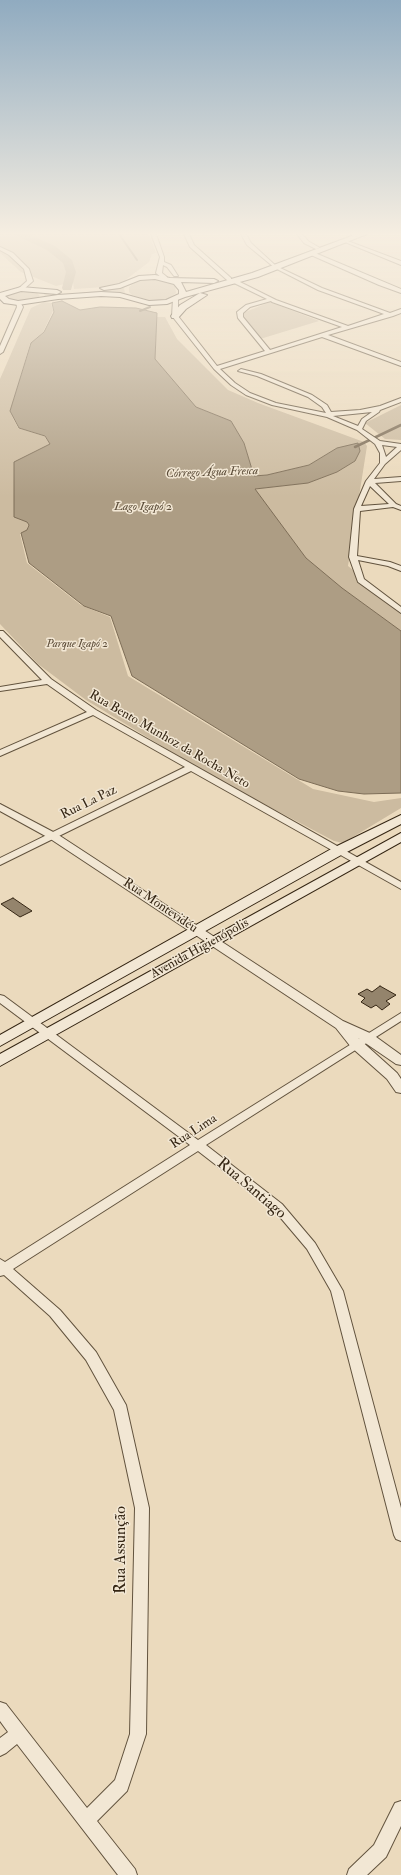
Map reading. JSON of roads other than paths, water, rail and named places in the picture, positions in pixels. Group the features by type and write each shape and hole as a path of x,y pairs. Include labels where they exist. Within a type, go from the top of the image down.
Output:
{"main road":[{"name":"Avenida Higienópolis","path":"0,1042 338,851 401,819"},
{"name":"Avenida Higienópolis","path":"0,1061 401,837"}],"street":[{"path":"0,352 14,322"},
{"path":"179,322 216,368 233,384 248,394 274,404 329,416 361,430 378,443 383,453 383,463"},
{"path":"244,322 269,352"},
{"path":"331,322 349,328"},
{"path":"216,368 370,322"},
{"path":"322,335 401,364"},
{"path":"241,371 259,375 310,396 325,406 329,414"},
{"path":"361,430 364,420 382,408 401,400"},
{"path":"314,412 329,414 360,412 382,408"},
{"path":"378,443 401,446"},
{"path":"401,446 383,463 369,481 357,509 353,557 361,580 401,611"},
{"path":"369,481 401,479"},
{"path":"369,481 398,506"},
{"path":"357,509 398,506"},
{"path":"353,557 390,564 401,569"},
{"name":"Rua Bento Munhoz da Rocha Neto","path":"0,633 48,681 93,712 357,862"},
{"path":"0,689 48,681"},
{"path":"0,753 93,712"},
{"name":"Rua La Paz","path":"0,862 190,768"},
{"name":"Rua Montevidéu","path":"0,807 53,836 362,1041"},
{"path":"357,862 401,886"},
{"name":"Rua Santiago","path":"0,998 199,1146 278,1207 311,1246 337,1291 401,1535"},
{"name":"Rua Lima","path":"2,1267 199,1146 401,1016"},
{"path":"362,1041 401,1061"},
{"path":"362,1041 397,1072 401,1089"},
{"name":"Rua Assunção","path":"2,1267 55,1313 91,1356 121,1409 142,1508 138,1734 121,1785 87,1820"},
{"path":"0,1709 129,1875"},
{"path":"0,1748 19,1734"},
{"path":"355,1875 380,1851 401,1809"}],"water":[{"name":"Lago Igapó 2","path":"49,322 157,322 155,359 196,407 231,421 244,443 254,476 267,475 309,465 337,448 358,443 360,451 355,461 337,472 308,483 255,489 306,558 342,588 401,631 401,793 364,794 338,791 299,779 132,676 111,616 84,606 29,563 21,533 27,530 29,525 27,522 14,517 14,462 50,444 45,436 19,428 10,411 31,343 44,332"}],"waterway":[{"name":"Córrego Água Fresca","path":"355,447 401,425"}],"park label":[{"name":"Parque Igapó 2","path":"77,645"}]}
